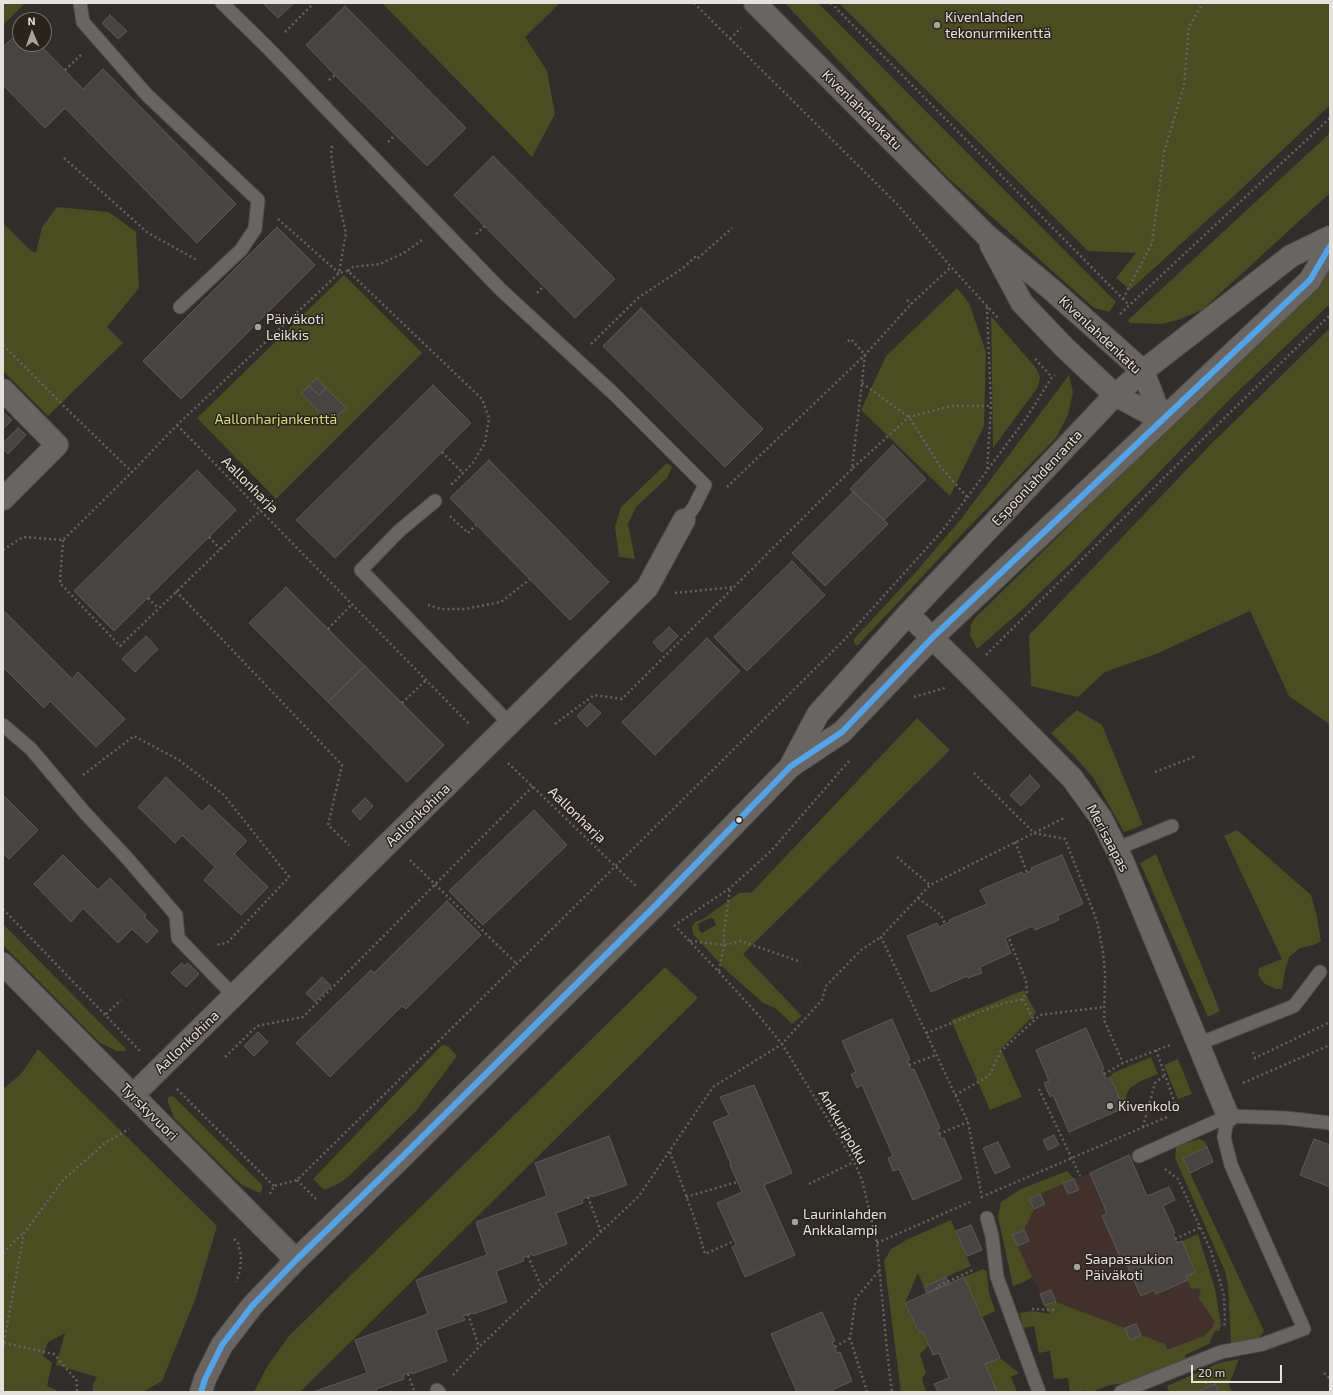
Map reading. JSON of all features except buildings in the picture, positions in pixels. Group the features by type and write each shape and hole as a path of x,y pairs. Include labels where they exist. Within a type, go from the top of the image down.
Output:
{"street":[{"name":"Kivenlahdenkatu","path":"756,3 986,235 1052,290 1143,371 1162,420"},
{"name":"Kivenlahdenkatu","path":"986,235 1022,303 1064,347 1115,395 1162,420"},
{"name":"Espoonlahdenranta","path":"791,766 818,714 908,614 1115,395 1143,371 1291,256 1330,237"},
{"name":"Espoonlahdenranta","path":"201,1392 205,1379 222,1345 252,1306 296,1260 656,906 791,766 842,732 932,638 1310,280 1330,246"},
{"path":"3,390 57,446 3,499"},
{"name":"Aallonkohina","path":"133,1095 647,588 689,514"},
{"name":"Merisaapas","path":"908,614 1072,778 1101,818 1116,849 1187,1043 1220,1094 1228,1116"},
{"name":"Tyrskyvuori","path":"3,964 296,1260"}],"lane":[{"path":"80,3 83,22 147,95 258,200 255,229 240,250 180,307"},
{"path":"222,3 268,48 500,288 577,359 705,484 689,514"},
{"path":"435,500 400,531 361,570 510,724"},
{"path":"3,725 31,749 85,813 127,858 176,915 178,938 234,996"},
{"path":"1116,849 1172,826"},
{"path":"1187,1043 1294,1006 1320,972"},
{"path":"1121,1392 1221,1352 1263,1344 1304,1329 1231,1165 1224,1137 1228,1116"},
{"path":"1139,1156 1228,1116 1286,1118 1330,1123"},
{"path":"987,1218 992,1236 997,1277 1039,1392"}],"path":[{"path":"268,48 314,3"},
{"path":"694,3 898,205 951,267 1002,323"},
{"path":"831,3 1129,306 1330,118"},
{"path":"1123,299 1152,243 1164,152 1184,86 1189,27 1203,3"},
{"path":"336,118 331,154 336,190 346,233 339,273"},
{"path":"64,158 148,233 219,271"},
{"path":"258,200 339,273"},
{"path":"577,359 638,298 683,268 695,257 697,259 732,228"},
{"path":"261,510 120,646 60,583 63,540 177,425 339,273 348,271 353,267 380,264 404,254 425,238"},
{"path":"689,514 706,507 865,355 911,304 951,267"},
{"path":"348,271 482,399 489,418 485,443 472,464 435,500 468,533 476,525"},
{"path":"907,300 911,304"},
{"path":"987,306 991,406 987,470"},
{"path":"985,657 1206,436 1330,315"},
{"path":"845,343 851,339 865,355 852,469"},
{"path":"3,345 132,472"},
{"path":"269,1196 274,1186 297,1180 844,640 942,531 1027,417 1052,377 1032,356"},
{"path":"862,383 908,417 940,466 967,497"},
{"path":"555,724 594,695 622,699 852,469 908,417 952,406 991,406"},
{"name":"Aallonharja","path":"177,425 475,730"},
{"path":"442,452 463,473"},
{"path":"3,550 23,537 63,540"},
{"path":"209,537 220,549"},
{"path":"389,599 407,598 441,610 465,609 501,602 530,579"},
{"path":"674,593 735,587"},
{"path":"176,591 342,765 328,825 353,849"},
{"path":"148,598 158,608"},
{"path":"328,629 352,604"},
{"path":"402,703 426,680"},
{"path":"913,698 949,686"},
{"path":"65,788 134,736 179,760 224,795 289,876 227,943 190,950"},
{"path":"1155,772 1196,756"},
{"path":"675,926 730,888 771,851 852,758"},
{"name":"Aallonharja","path":"507,762 616,866 638,889"},
{"path":"974,773 1034,833 1065,839 1097,921 1104,966 1104,1020 1123,1063"},
{"path":"225,1057 257,1026 303,1017 533,786"},
{"path":"438,1391 479,1348 639,1196 713,1087 782,1044 822,1000 826,986 861,950 881,937 930,885 1067,817"},
{"path":"1014,842 1028,872"},
{"path":"897,857 930,885"},
{"path":"409,859 517,964"},
{"path":"719,972 724,945 724,933 730,888"},
{"path":"918,898 941,915 945,924"},
{"path":"3,909 106,1014 134,1045"},
{"name":"Ankkuripolku","path":"669,920 719,972 760,1017 782,1044 854,1162 862,1180 877,1243 892,1392"},
{"path":"1008,936 1026,981 1027,992 1023,1000"},
{"path":"881,937 968,1122 982,1197"},
{"path":"690,941 724,945 741,941 801,962"},
{"path":"106,1014 121,1000"},
{"path":"1023,1000 1034,1021"},
{"path":"926,1033 1001,1004 1023,1000"},
{"path":"955,1095 989,1076 1001,1051 1040,1015 1104,1007"},
{"path":"1253,1052 1255,1058 1330,1022"},
{"path":"1104,1074 1123,1063 1156,1050 1187,1043"},
{"path":"1243,1083 1330,1045"},
{"path":"1156,1050 1178,1112"},
{"path":"909,1065 936,1055"},
{"path":"1164,1075 1156,1083 1143,1127 1158,1165 1178,1178 1211,1251 1224,1295 1225,1320 1221,1352"},
{"path":"174,1086 274,1186"},
{"path":"1039,1089 1080,1176"},
{"path":"1064,1160 1182,1110"},
{"path":"939,1134 968,1122"},
{"path":"3,1253 24,1233 63,1180 105,1143 131,1128"},
{"path":"669,1152 705,1254 734,1240"},
{"path":"809,1184 854,1162"},
{"path":"297,1180 312,1195"},
{"path":"686,1197 737,1182"},
{"path":"588,1197 601,1232"},
{"path":"1175,1239 1201,1227"},
{"path":"24,1233 3,1345 54,1354 77,1381 77,1392"},
{"path":"528,1256 542,1288"},
{"path":"937,1289 936,1286 995,1261"},
{"path":"867,1392 850,1338 856,1298 880,1270"},
{"path":"468,1314 479,1348"},
{"path":"835,1347 850,1338"},
{"path":"1324,1372 1330,1379"},
{"path":"408,1374 414,1392"}],"shaded area":[{"name":"Saapasaukion Päiväkoti","path":"1090,1173 1107,1213 1103,1216 1141,1296 1154,1290 1157,1294 1188,1280 1186,1276 1195,1272 1219,1324 1209,1344 1185,1355 1130,1340 1056,1302 1044,1305 1012,1235 1029,1199"}],"green space":[{"path":"3,3 25,3 16,12 12,12 12,16 3,25"},
{"path":"382,3 557,3 558,5 525,37 547,71 555,114 532,157"},
{"path":"785,3 818,3 1116,302 1109,312 1094,308 946,176"},
{"path":"839,3 1330,3 1330,105 1236,194 1130,290 1116,278 1136,253 1088,251"},
{"path":"1330,133 1330,193 1202,310 1178,320 1162,324 1130,323 1128,320"},
{"path":"57,207 109,212 136,232 139,288 107,327 123,343 48,416 3,371 3,223 30,250 36,253 42,227"},
{"path":"1330,269 1330,304 1230,399 1073,561 1023,609 977,649 970,635 971,624 975,618"},
{"name":"Aallonharjankenttä","path":"344,275 422,353 276,499 197,418"},
{"path":"957,288 969,303 986,352 984,426 950,496 861,410 886,356"},
{"path":"991,316 1036,368 1040,377 1038,387 993,448"},
{"path":"1330,328 1330,723 1329,724 1289,696 1250,611 1156,654 1105,672 1078,697 1031,686 1029,635 1210,445"},
{"path":"1069,375 1073,392 1068,415 1056,438 965,531 857,646 854,643 854,639 915,573 961,519"},
{"path":"667,463 672,467 667,478 636,507 628,524 635,559 619,557 615,527 621,507"},
{"path":"1077,710 1102,725 1143,825 1124,832 1093,777 1051,733"},
{"path":"917,718 950,750 743,954 802,1016 792,1024 775,1008 763,1003 726,970 693,934 692,927 695,922 703,919 739,893 752,892","holes":["710,918 714,919 716,925 702,933 699,930 698,924"]},
{"path":"1237,830 1311,895 1321,941 1314,945 1300,948 1289,957 1282,989 1276,989 1265,984 1258,975 1259,968 1282,959 1224,836"},
{"path":"1156,854 1220,1011 1208,1017 1140,863"},
{"path":"3,924 126,1049 125,1051 117,1051 100,1043 3,945"},
{"path":"665,967 698,998 300,1392 254,1392 268,1365 289,1336"},
{"path":"1024,990 1036,1013 1001,1049 1022,1097 990,1110 951,1020"},
{"path":"441,1046 448,1046 457,1056 416,1111 347,1178 324,1190 313,1179"},
{"path":"38,1049 217,1226 195,1300 162,1381 143,1392 93,1392 93,1384 97,1377 56,1365 65,1333 48,1342 43,1356 52,1363 47,1386 60,1392 3,1392 3,1089 21,1074"},
{"path":"1151,1057 1158,1074 1139,1082 1130,1088 1126,1095 1127,1107 1124,1108 1110,1077 1113,1073"},
{"path":"1178,1059 1192,1094 1178,1099 1164,1065"},
{"path":"170,1096 174,1097 262,1185 262,1190 260,1193 242,1185 236,1180 174,1118 168,1102 168,1098"},
{"path":"1200,1139 1205,1142 1207,1147 1183,1158 1264,1331 1258,1340 1231,1343 1228,1286 1225,1271 1175,1158 1176,1146"},
{"path":"1067,1171 1074,1179 1029,1199 1034,1209 1024,1230 1013,1236 1032,1277 1013,1286 998,1217 1001,1202 1021,1189"},
{"path":"951,1220 971,1266 924,1287 918,1273 905,1303 918,1333 923,1331 929,1345 920,1354 926,1373 922,1378 926,1392 901,1392 884,1261 891,1249 906,1240"},
{"path":"1198,1234 1215,1289 1221,1325 1219,1331 1215,1331 1209,1344 1185,1355 1187,1362 1144,1381 1110,1385 1092,1392 1086,1392 1085,1390 1081,1392 1070,1392 1068,1378 1054,1379 1050,1351 1039,1353 1034,1326 1023,1328 1020,1313 1033,1311 1050,1314 1044,1305 1056,1302 1125,1328 1130,1340 1141,1335 1165,1344 1167,1350 1204,1336 1212,1328 1215,1322 1198,1297 1201,1294 1199,1288 1191,1289 1186,1276 1195,1272 1182,1241"},
{"path":"983,1269 987,1271 989,1293 995,1311 982,1317 964,1277"},
{"path":"1000,1358 1019,1373 1011,1377 1017,1392 997,1392 985,1364"},
{"path":"1239,1359 1229,1384 1232,1392 1218,1392 1215,1384 1196,1392 1169,1392 1167,1386 1219,1363"}],"transit line":[{"path":"201,1392 205,1379 222,1345 252,1306 296,1260 655,906 791,766 842,732 932,638 1310,280 1330,246"}],"place":[{"name":"Kivenlahden tekonurmikenttä","path":"937,25"},
{"name":"Päiväkoti Leikkis","path":"258,327"},
{"name":"Kivenkolo","path":"1110,1106"},
{"name":"Laurinlahden Ankkalampi","path":"795,1222"},
{"name":"Saapasaukion Päiväkoti","path":"1077,1267"}]}
